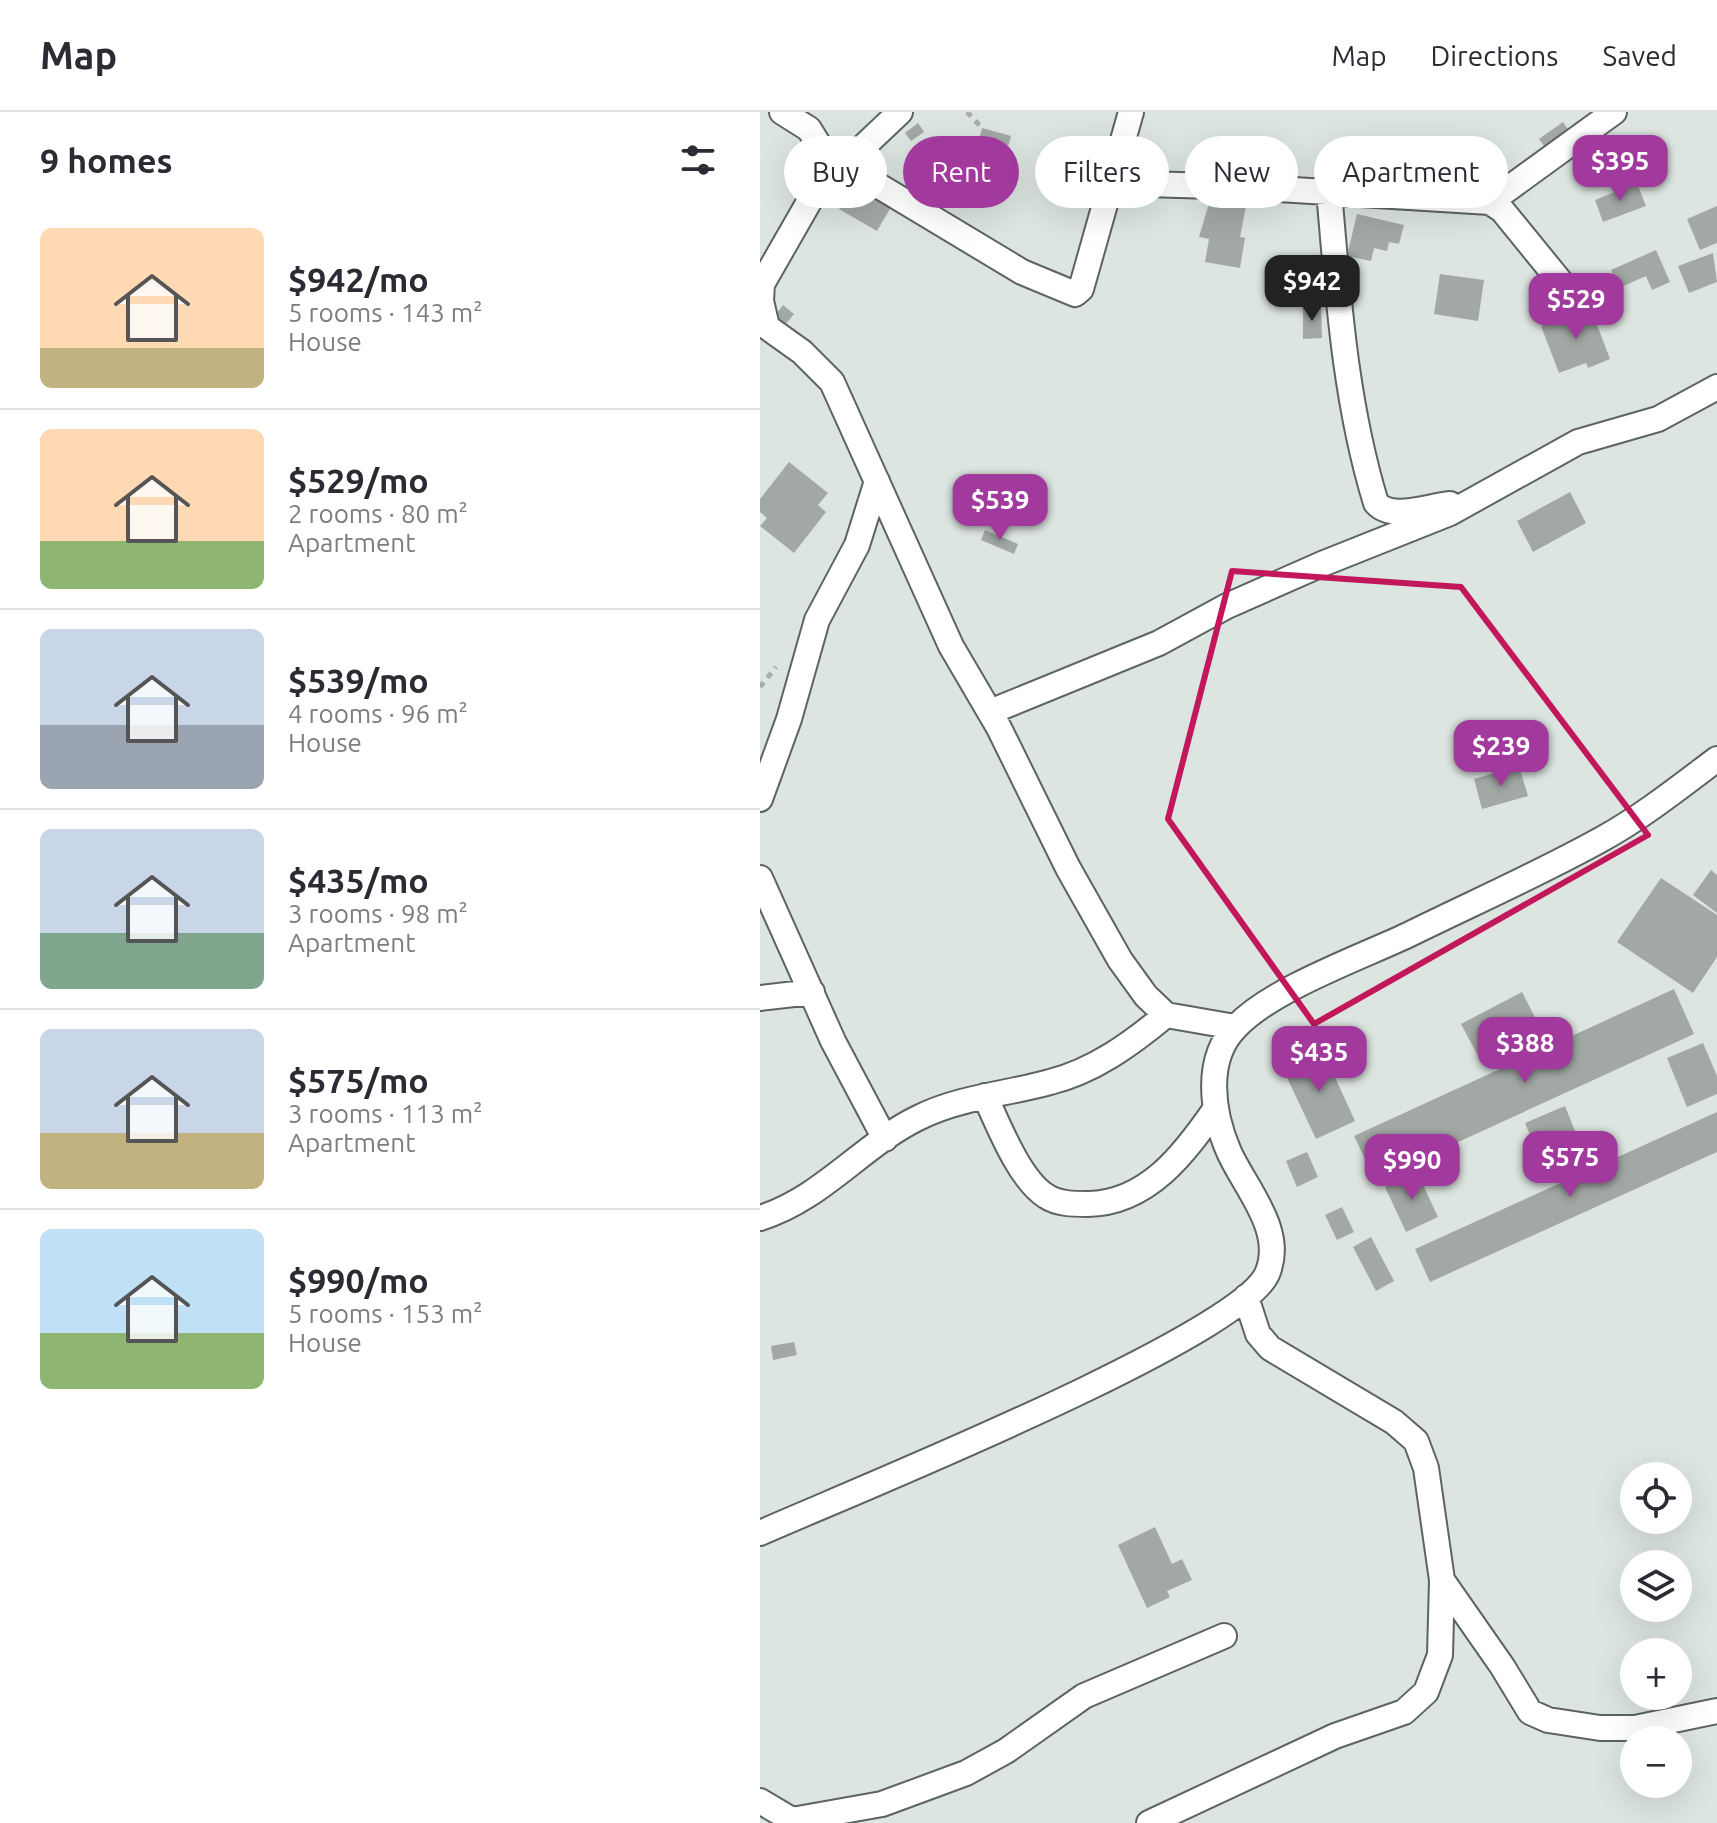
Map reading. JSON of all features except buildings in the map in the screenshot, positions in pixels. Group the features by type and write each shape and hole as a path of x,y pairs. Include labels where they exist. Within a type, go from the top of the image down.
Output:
{"street":[{"path":"782,112 809,129 814,136"},
{"path":"873,136 900,112"},
{"path":"1124,136 1131,112"},
{"path":"1508,189 1614,112"},
{"path":"1169,185 1314,190"},
{"path":"887,199 1069,294 1081,289 1104,208"},
{"path":"810,208 762,284 763,316 774,334 802,352 832,382 926,595 990,712 1093,914 1146,996 1166,1015 1235,1027"},
{"path":"1331,208 1344,350 1357,427 1376,503 1384,510 1396,512 1470,502"},
{"path":"1499,208 1577,302"},
{"path":"990,712 1159,643 1260,591 1470,502 1578,442 1613,430 1643,425 1717,387"},
{"path":"760,799 789,719 817,620 857,545 877,481"},
{"path":"760,1533 1054,1405 1161,1349 1246,1297 1267,1276 1272,1251 1269,1231 1229,1151 1216,1108 1214,1072 1219,1051 1235,1027 1259,1009 1303,985 1604,838 1717,759"},
{"path":"760,878 833,1041 885,1139"},
{"path":"760,998 812,992"},
{"path":"760,1218 779,1212 812,1193 919,1117 985,1096 1049,1083 1088,1069 1127,1046 1166,1015"},
{"path":"985,1096 1007,1145 1044,1195 1071,1204 1101,1203 1135,1193 1154,1181 1194,1140 1216,1108"},
{"path":"1149,1823 1335,1736 1404,1712 1426,1692 1440,1655 1442,1580 1426,1468 1416,1441 1394,1422 1270,1348 1258,1334 1246,1297"},
{"path":"1442,1580 1530,1712 1600,1728 1635,1728 1717,1711"},
{"path":"760,1801 777,1814 800,1820 882,1804 929,1788 1006,1751 1084,1696 1224,1636"}],"path":[{"path":"967,112 982,128"}],"highlighted area":[{"path":"1232,571 1461,587 1648,835 1314,1024 1168,819"}]}
